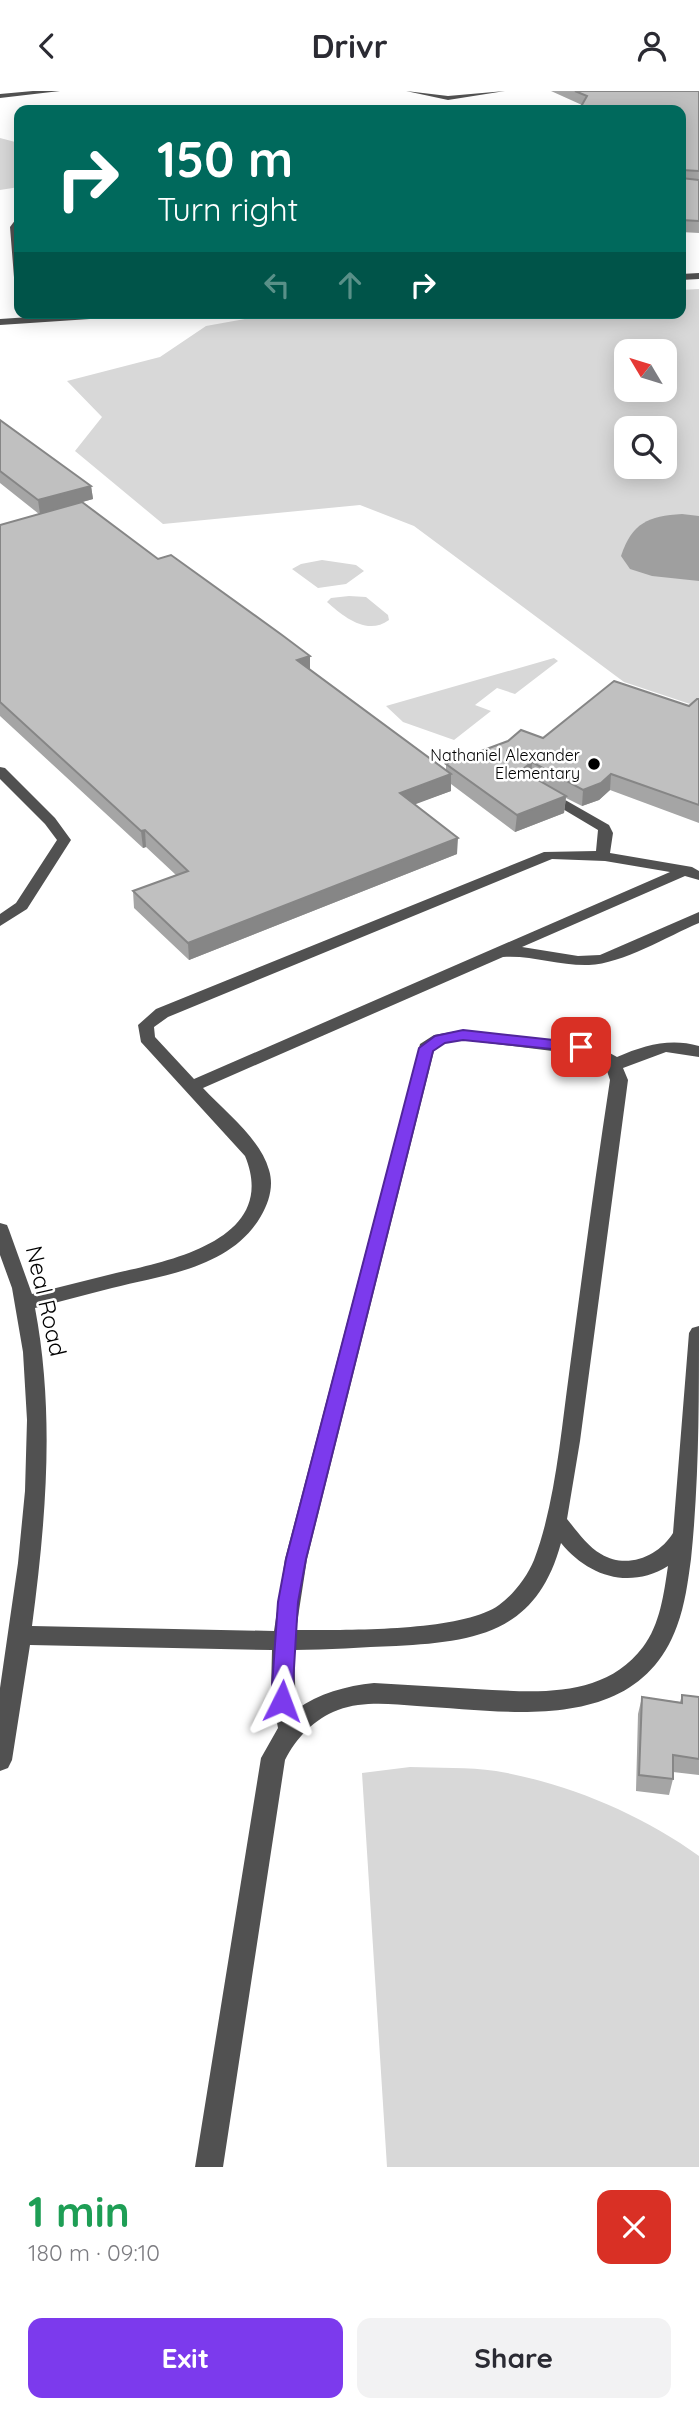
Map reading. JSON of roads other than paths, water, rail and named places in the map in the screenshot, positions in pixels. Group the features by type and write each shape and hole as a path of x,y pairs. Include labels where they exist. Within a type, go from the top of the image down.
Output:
{"street":[{"path":"0,96 57,91"},
{"path":"409,91 449,98 502,91"},
{"path":"0,771 50,821 64,840 22,906 0,921"},
{"path":"532,785 604,828 606,833 602,857"},
{"path":"24,1303 192,1260 229,1240 244,1226 261,1200 264,1176 253,1153 147,1038 146,1025 162,1013 539,857 560,853 602,857 693,873"},
{"path":"191,1086 487,957 693,873"},
{"path":"487,957 500,952 526,951 590,962 603,959 699,917"},
{"path":"19,1635 285,1641 322,1642 426,1634 483,1625 508,1612 529,1590 548,1552 564,1485 619,1080 615,1065 592,1049 476,1035 449,1036 426,1048 296,1559 288,1602 285,1641 282,1701 290,1729"},
{"path":"615,1065 661,1046 684,1047 699,1052"},
{"name":"Neal Road","path":"0,1230 24,1303 34,1356 37,1463 19,1635 0,1761"},
{"path":"209,2167 273,1758 290,1729 318,1707 351,1695 374,1693 544,1703 572,1701 610,1686 642,1664 660,1640 670,1611 684,1534 699,1333"},
{"path":"555,1520 590,1558 620,1570 640,1569 661,1560 676,1548 684,1534"}],"place":[{"name":"Nathaniel Alexander Elementary","path":"594,764"}]}
